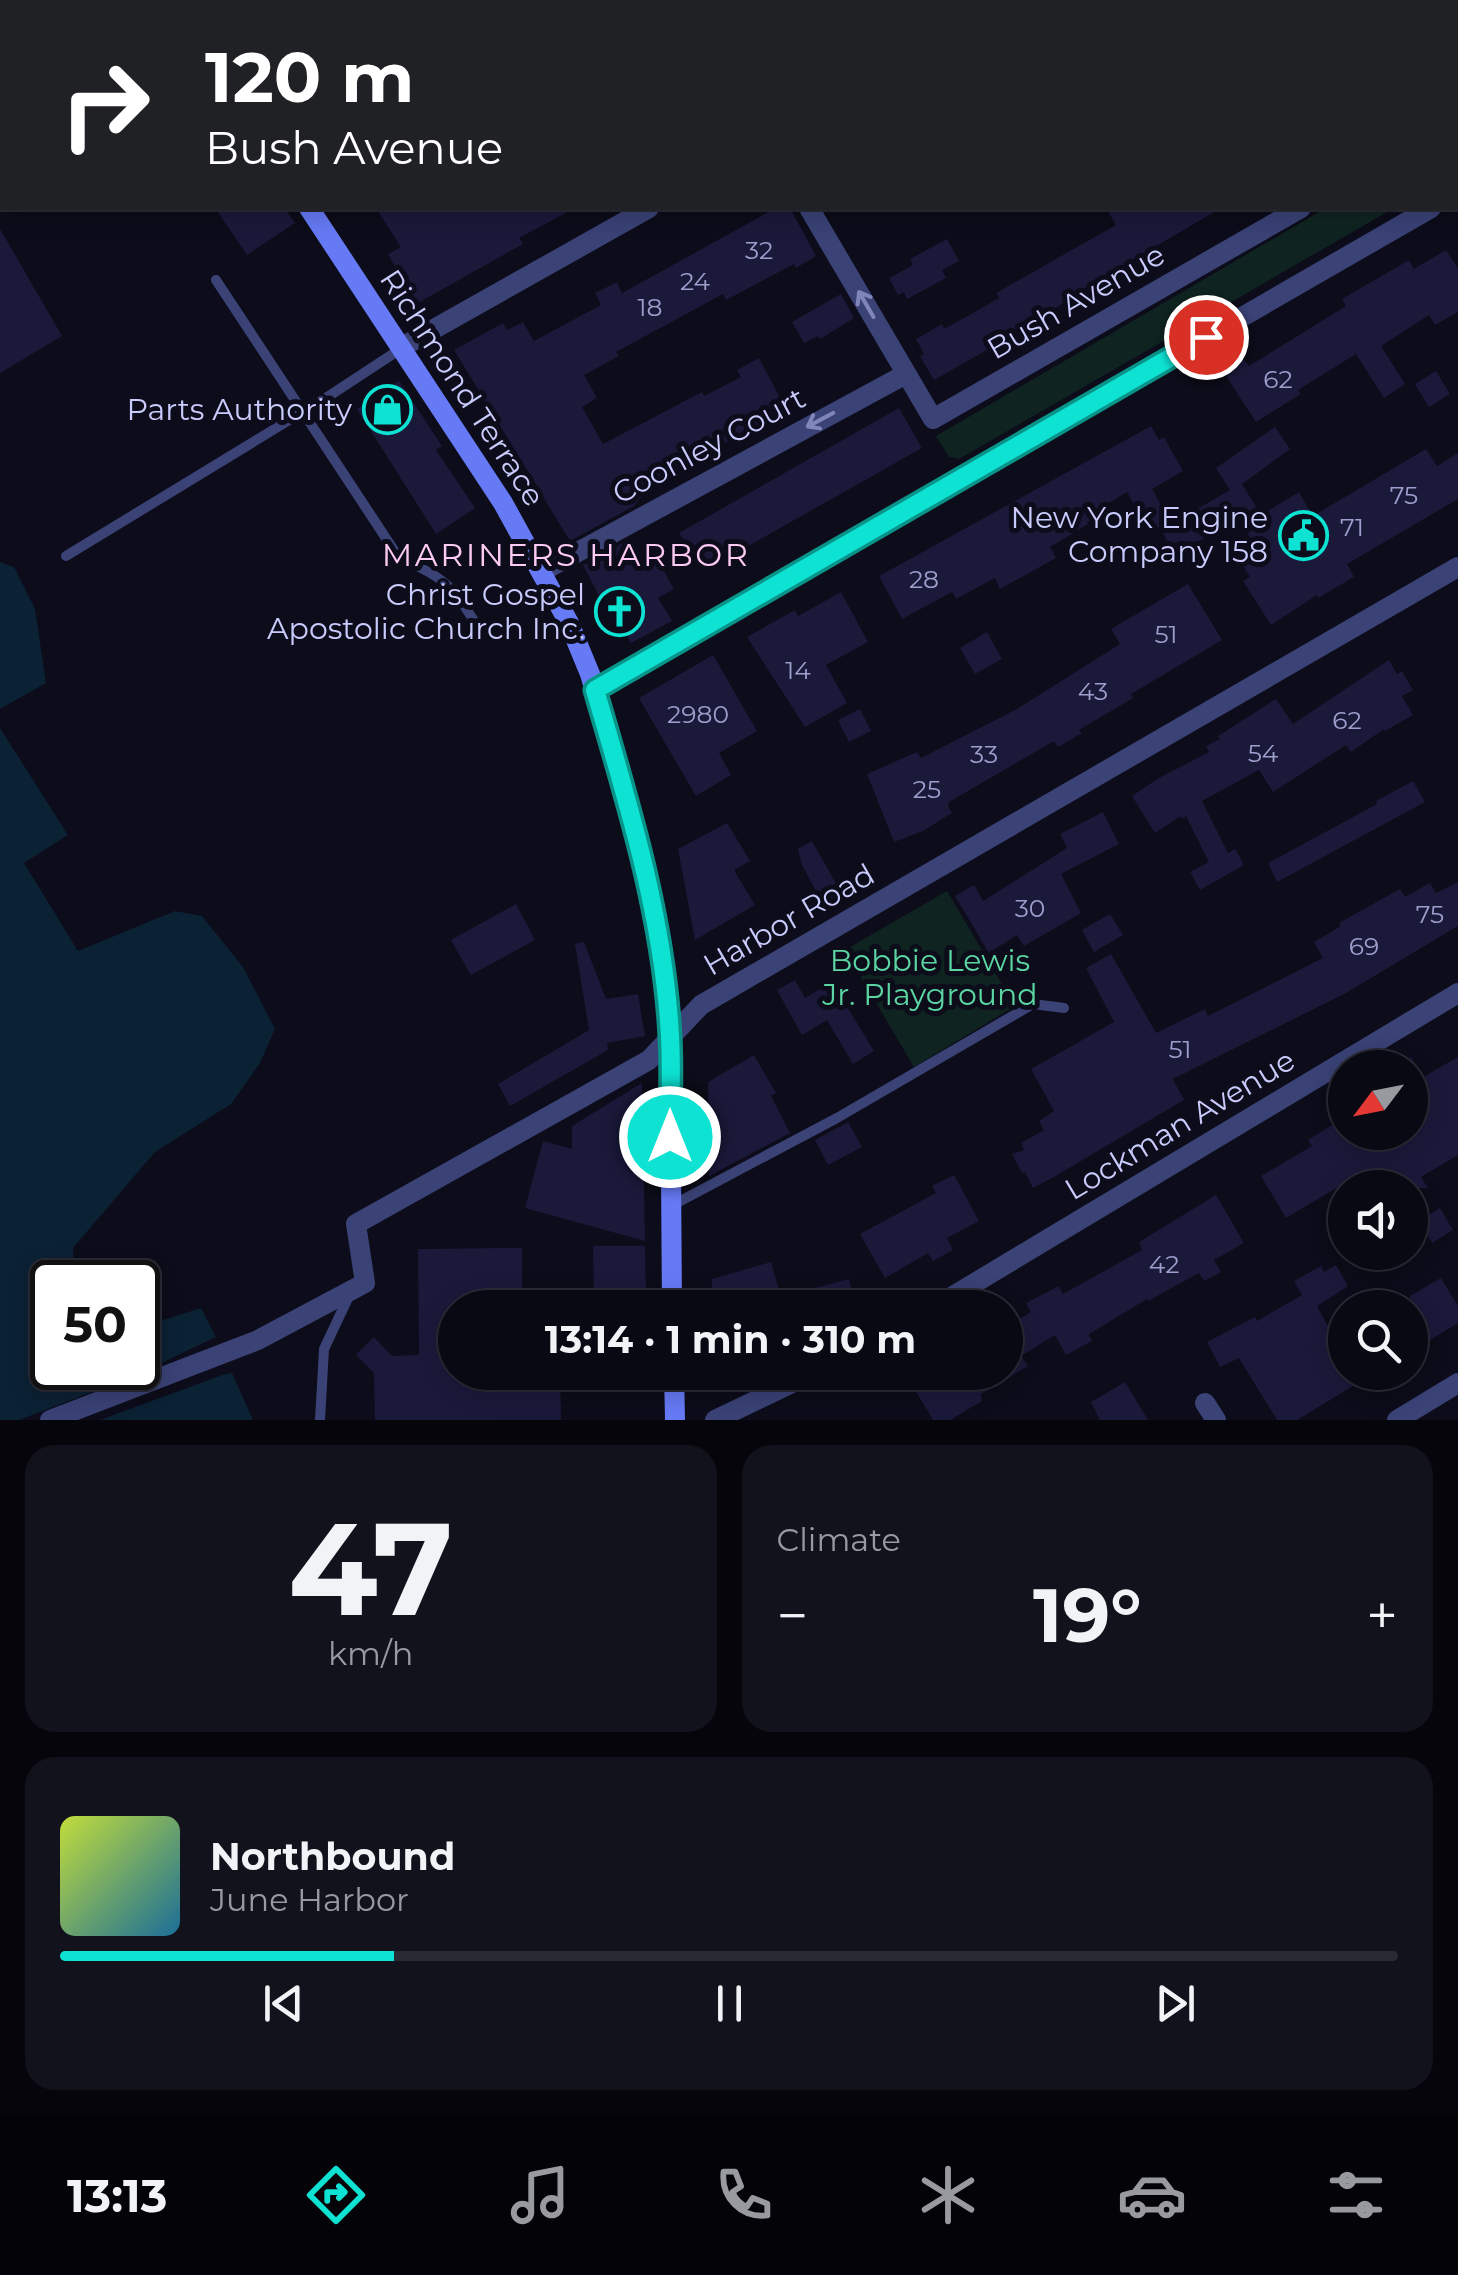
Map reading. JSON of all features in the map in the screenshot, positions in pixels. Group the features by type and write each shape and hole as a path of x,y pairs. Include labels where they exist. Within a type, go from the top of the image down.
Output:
{"main road":[{"name":"Richmond Terrace","path":"311,210 503,502 576,639 595,690 640,846 662,962 670,1037 672,1290"},
{"path":"674,1390 675,1420"}],"street":[{"path":"402,347 645,210"},
{"path":"810,210 906,374"},
{"name":"Bush Avenue","path":"906,374 933,418 1297,210"},
{"path":"595,690 1429,210"},
{"name":"Coonley Court","path":"542,572 906,374"},
{"name":"Harbor Road","path":"352,1291 366,1284 356,1224 649,1060 701,1006 1458,567"},
{"name":"Lockman Avenue","path":"963,1290 1458,994"},
{"path":"50,1420 258,1340 352,1291"},
{"path":"1397,1420 1458,1384"},
{"path":"715,1420 778,1390"}],"lane":[{"path":"216,280 399,558 434,572 454,590 478,627"},
{"path":"66,556 402,347"},
{"path":"670,1206 837,1118 1033,1004 1064,1008"},
{"path":"320,1420 324,1349 352,1291"}],"green space":[{"path":"1323,210 1391,210 959,459 949,457 936,436"},
{"name":"Bobbie Lewis Jr. Playground","path":"947,891 1015,1006 914,1067 845,950"}],"water":[{"path":"0,562 14,567 35,609 46,683 0,709"},
{"path":"0,728 68,835 24,863 78,951 175,911 202,916 243,967 275,1029 260,1063 231,1104 155,1152 73,1248 74,1260 30,1260 30,1390 97,1390 19,1420 0,1420"},
{"path":"201,1308 216,1337 160,1364 160,1321"},
{"path":"232,1373 253,1420 100,1420 225,1374"}],"building":[{"path":"216,210 285,210 295,223 247,255"},
{"path":"377,210 571,210 519,238 523,244 416,304 388,254 401,247"},
{"path":"772,210 791,210 816,256 726,300 723,294 616,352 619,356 584,375 597,398 582,407 603,444 702,392 704,396 741,377 737,370 759,358 786,409 638,491 641,497 634,506 570,541 454,350 503,323 507,330 523,322 534,341 601,305 595,293 617,282 622,293"},
{"path":"1107,210 1218,210 934,380 920,356 924,354 916,339 942,324 944,329 966,317 999,298 996,293 1116,225"},
{"path":"0,229 62,336 0,373"},
{"path":"947,239 959,261 942,270 946,278 907,299 904,292 898,295 889,278 913,265 910,259"},
{"path":"1446,250 1458,268 1458,312 1435,325 1429,315 1381,346 1405,384 1384,398 1356,354 1256,422 1224,373 1244,360 1249,366 1346,306 1342,299 1409,260 1414,269"},
{"path":"841,294 854,318 820,339 818,336 804,343 792,322"},
{"path":"1436,371 1450,394 1429,407 1415,384"},
{"path":"399,381 442,446 436,450 475,508 436,534 357,409"},
{"path":"899,408 922,448 704,571 679,533"},
{"path":"1151,426 1159,440 1164,437 1183,471 1152,489 1170,521 1150,532 1127,492 1091,514 1094,518 1088,524 1050,547 1056,558 1000,589 995,578 956,599 952,592 902,619 879,576"},
{"path":"1275,427 1290,449 1242,484 1261,515 1299,492 1313,516 1426,449 1437,466 1458,453 1458,499 1347,564 1354,577 1271,625 1243,581 1250,577 1241,563 1259,552 1238,518 1196,543 1203,556 1183,567 1161,530 1230,490 1216,468"},
{"path":"625,542 634,559 651,549 674,589 658,598 672,621 631,643 623,629 618,632 583,565"},
{"path":"1188,584 1222,640 1131,694 1133,698 1079,730 1082,733 1058,747 1054,741 949,802 952,813 923,831 894,842 867,774 917,752 921,758 1017,709 1120,644 1111,629"},
{"path":"841,592 868,642 826,665 847,703 805,727 747,637 795,610 798,616"},
{"path":"987,632 1002,659 975,674 960,648"},
{"path":"713,655 757,731 719,753 731,775 696,796 639,698"},
{"path":"1389,660 1397,674 1402,671 1413,690 1402,696 1413,715 1351,752 1346,745 1273,792 1259,770 1202,801 1228,853 1235,849 1244,865 1200,890 1190,872 1209,862 1186,816 1155,833 1132,796 1209,752 1206,746 1220,739 1218,736 1276,699 1293,724"},
{"path":"860,709 871,731 849,742 838,720"},
{"path":"1413,781 1425,802 1277,882 1268,863"},
{"path":"1103,812 1119,844 1061,874 1081,913 1024,946 1017,935 989,953 955,896 974,885 983,901 1067,848 1060,834"},
{"path":"727,823 750,861 734,870 755,905 695,940 678,849"},
{"path":"812,841 842,894 823,904 798,849"},
{"path":"1458,882 1458,926 1346,993 1173,1079 1184,1100 1052,1178 1033,1188 1025,1172 1022,1173 1012,1154 1024,1150 1021,1143 1044,1130 1039,1121 1054,1111 1031,1069 1114,1022 1086,968 1111,954 1156,1033 1205,1009 1208,1016 1323,958 1314,942 1341,926 1339,923 1400,889 1405,897 1430,883 1436,893"},
{"path":"516,904 535,940 471,975 451,940"},
{"path":"1110,914 1123,935 1094,952 1082,930"},
{"path":"584,942 606,999 638,994 645,1036 607,1043 608,1050 510,1106 498,1084 589,1030 575,944"},
{"path":"795,980 805,998 832,982 874,1051 853,1064 827,1020 802,1035 777,990"},
{"path":"754,1055 776,1093 771,1096 790,1133 709,1176 708,1082"},
{"path":"1458,1057 1458,1155 1428,1173 1328,1170 1328,1193 1286,1218 1261,1176 1312,1146 1308,1140 1328,1128 1328,1150 1428,1150 1428,1074"},
{"path":"642,1083 645,1241 525,1208 543,1141 572,1149 572,1126"},
{"path":"848,1122 862,1147 828,1165 815,1140"},
{"path":"954,1175 979,1221 947,1238 953,1250 933,1261 928,1253 885,1278 860,1234 936,1193 932,1186"},
{"path":"1216,1195 1244,1243 1214,1260 1221,1272 1204,1281 1199,1273 1147,1299 1089,1334 1092,1341 1066,1355 1055,1335 1023,1355 1023,1317 1031,1312 1026,1303 1059,1286 1063,1294 1142,1250 1139,1242"},
{"path":"1440,1208 1453,1230 1432,1243 1428,1215"},
{"path":"593,1246 645,1246 646,1290 594,1290"},
{"path":"522,1248 522,1290 438,1290 438,1390 560,1390 561,1420 375,1420 374,1373 356,1355 374,1337 392,1356 419,1355 418,1249"},
{"path":"771,1262 779,1290 712,1290 712,1279"},
{"path":"1321,1266 1324,1272 1339,1270 1348,1286 1328,1290 1328,1299 1317,1306 1328,1326 1328,1390 1346,1390 1297,1420 1277,1420 1239,1358 1220,1367 1207,1342 1255,1317 1257,1321 1302,1295 1294,1281"},
{"path":"1441,1278 1458,1306 1458,1323 1428,1341 1428,1290 1420,1290"},
{"path":"849,1279 852,1290 807,1290"},
{"path":"1125,1382 1148,1420 1100,1420 1091,1402"},
{"path":"915,1390 988,1390 981,1394 982,1401 950,1420 933,1420"}],"place":[{"name":"Parts Authority","path":"387,410"},
{"name":"New York Engine Company 158","path":"1303,535"},
{"name":"Christ Gospel Apostolic Church Inc.","path":"620,612"}],"district":[{"name":"MARINERS HARBOR","path":"566,555"}],"route":[{"path":"670,1137 670,1037 662,962 635,828 595,690 1206,337"}]}
